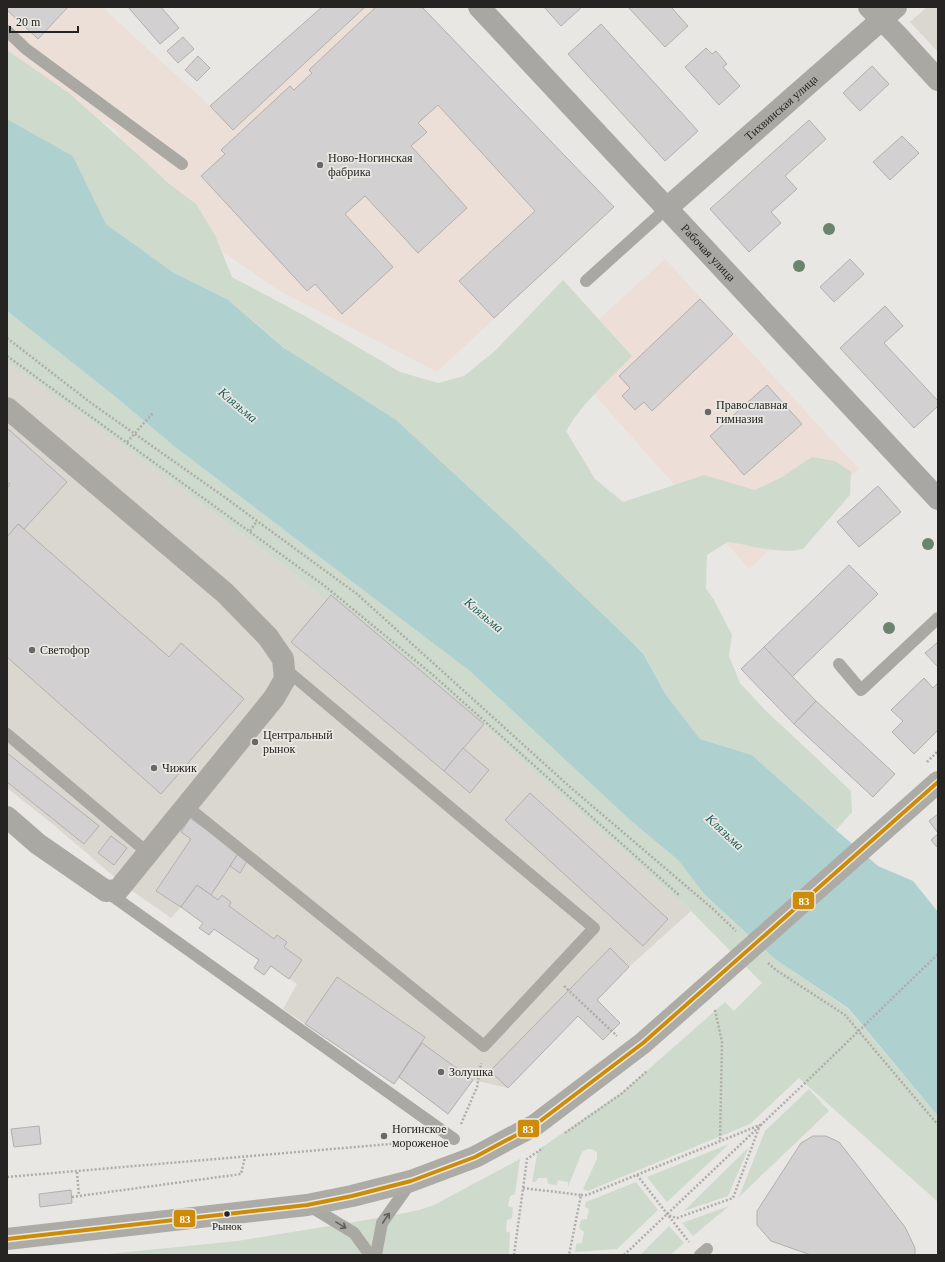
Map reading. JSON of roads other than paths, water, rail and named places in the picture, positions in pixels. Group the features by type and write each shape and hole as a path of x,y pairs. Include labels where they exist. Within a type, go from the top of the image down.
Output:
{"main road":[{"name":"Рабочая улица","path":"479,7 938,499"},
{"path":"7,1239 307,1205 352,1196 411,1181 475,1157 535,1125 642,1043 938,782"}],"street":[{"name":"Тихвинская улица","path":"667,208 882,11"},
{"path":"882,11 938,80"},
{"path":"7,408 225,593 268,637 283,659 285,679 274,698 118,890 106,891 38,844 7,817"}],"lane":[{"path":"7,31 26,49 182,164"},
{"path":"586,282 667,208"},
{"path":"839,664 861,690 938,618"},
{"path":"186,806 484,1046 594,928 284,668"},
{"path":"7,734 148,853"},
{"path":"106,891 454,1139"},
{"path":"376,1255 382,1223 411,1181"},
{"path":"307,1205 354,1233 370,1255"}],"water":[{"name":"Клязьма","path":"7,119 73,156 106,224 174,273 227,299 284,348 396,420 507,523 643,653 666,695 700,739 752,755 878,866 913,881 938,912 938,1116 848,1008 775,959 705,895 678,860 630,820 471,672 175,447 117,398 7,311"}],"place":[{"name":"Ново-Ногинская фабрика","path":"320,165"},
{"name":"Православная гимназия","path":"708,412"},
{"name":"Светофор","path":"32,650"},
{"name":"Центральный рынок","path":"255,742"},
{"name":"Чижик","path":"154,768"},
{"name":"Золушка","path":"441,1072"},
{"name":"Ногинское мороженое","path":"384,1136"},
{"name":"Рынок","path":"227,1214"}]}
